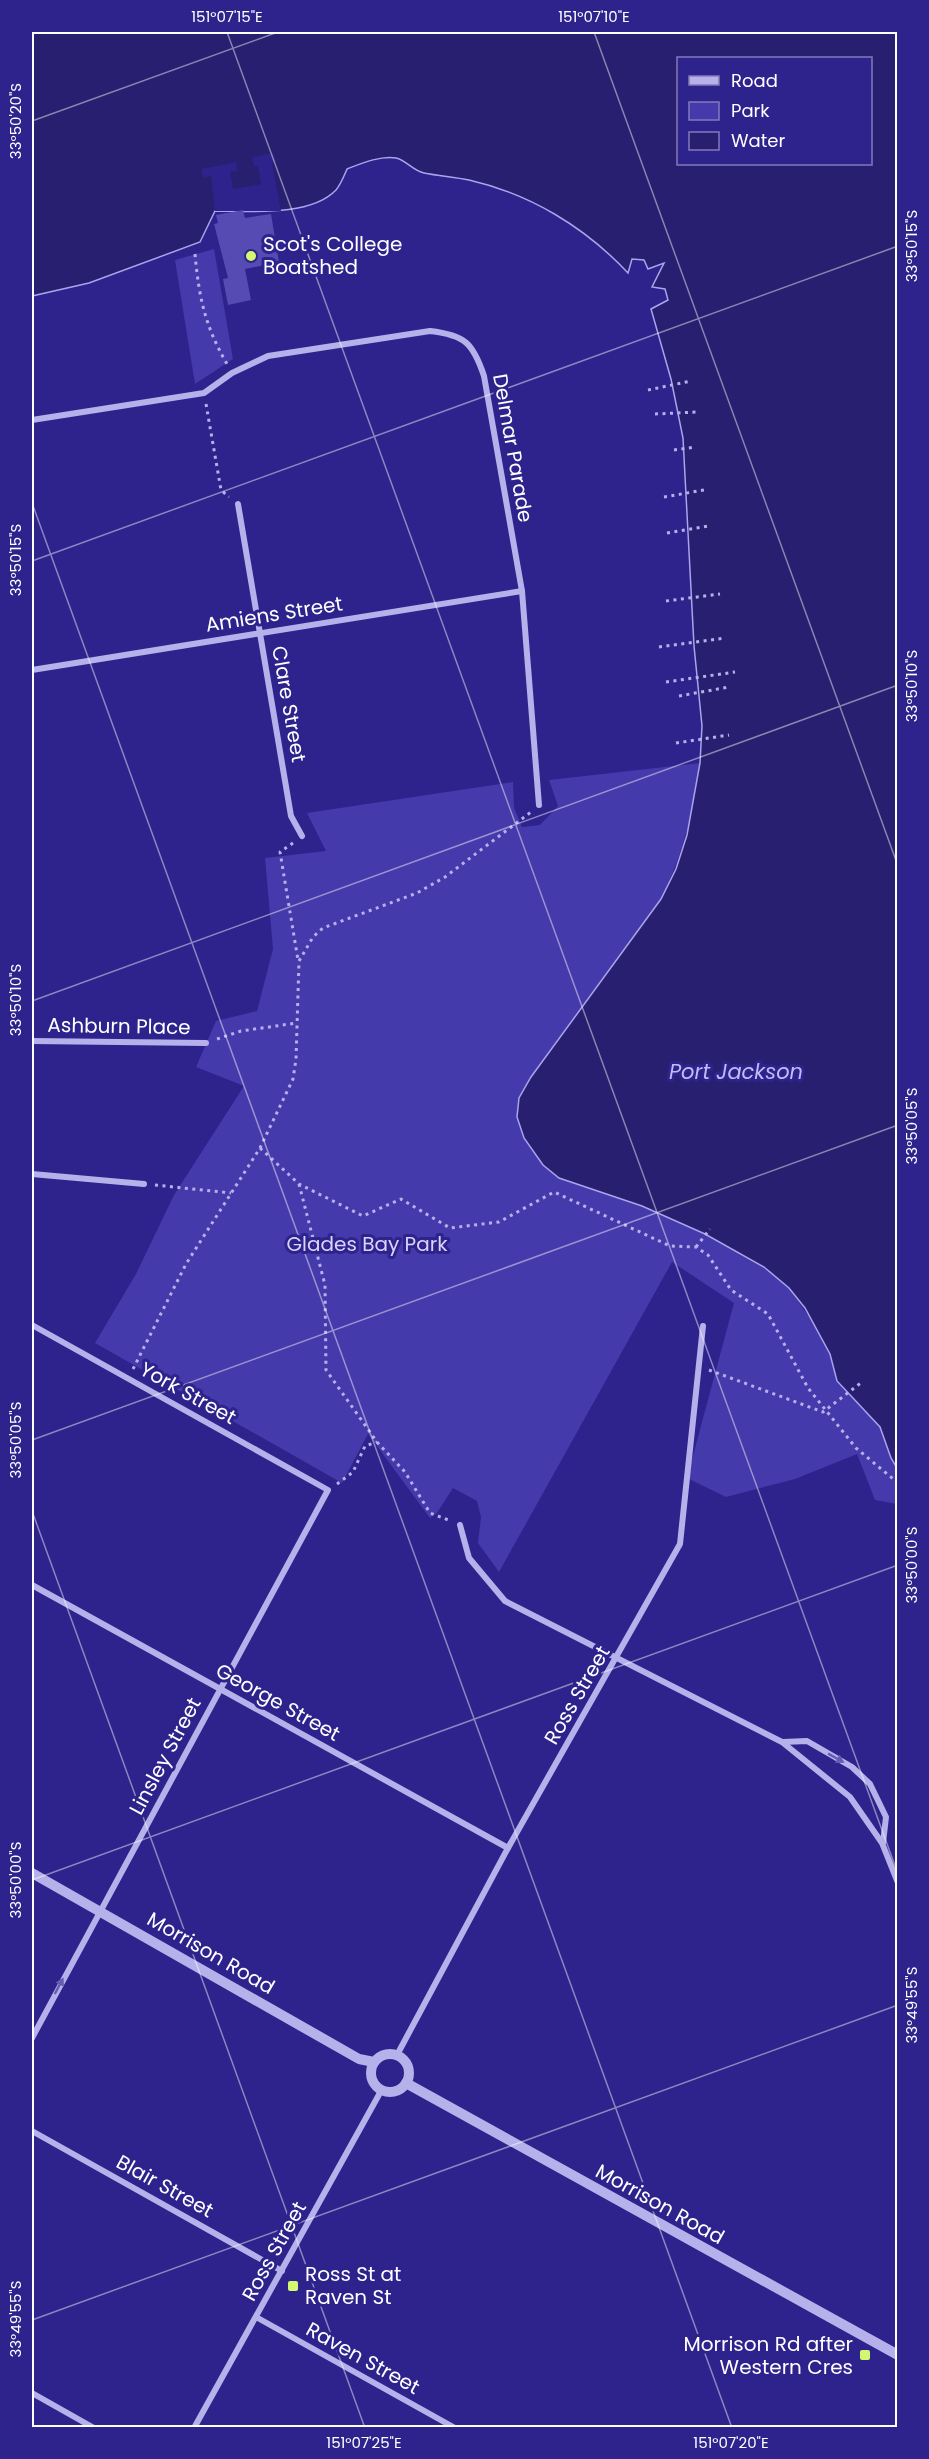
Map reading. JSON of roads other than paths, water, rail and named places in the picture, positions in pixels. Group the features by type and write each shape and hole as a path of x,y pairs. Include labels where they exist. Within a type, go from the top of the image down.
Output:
{"street":[{"name":"Delmar Parade","path":"32,420 204,393 232,373 268,356 430,331 452,334 466,341 477,354 484,376 522,591 539,805"},
{"name":"Clare Street","path":"238,504 291,816 302,836"},
{"name":"Amiens Street","path":"32,670 522,591"},
{"name":"Ashburn Place","path":"32,1041 206,1043"},
{"path":"32,1174 144,1184"},
{"name":"York Street","path":"32,1325 328,1490"},
{"name":"Ross Street","path":"397,2055 508,1848 680,1544 703,1326"},
{"name":"Linsley Street","path":"32,2038 328,1490"},
{"path":"460,1525 469,1558 505,1601 782,1742 850,1797 882,1843 897,1882"},
{"name":"George Street","path":"32,1585 508,1848"},
{"path":"782,1742 807,1741 852,1767 870,1784 886,1817 882,1843"},
{"name":"Morrison Road","path":"32,1873 359,2059 374,2062"},
{"path":"384,2054 397,2055 407,2063 409,2068 406,2083 399,2090 381,2091 372,2080 374,2062 384,2054"},
{"name":"Morrison Road","path":"406,2083 897,2355"},
{"name":"Ross Street","path":"194,2427 381,2091"},
{"name":"Blair Street","path":"32,2131 282,2271"},
{"name":"Raven Street","path":"256,2317 455,2427"},
{"path":"32,2394 94,2427"}],"water":[{"name":"Port Jackson","path":"32,32 897,32 897,1468 880,1427 837,1381 830,1354 805,1308 789,1288 764,1267 705,1234 642,1206 559,1178 543,1165 524,1138 517,1117 519,1098 531,1077 661,899 676,869 687,835 700,763 702,726 694,646 683,438 671,379 651,309 668,300 665,289 652,287 664,263 648,269 644,260 632,259 628,273 594,241 535,203 492,186 420,172 400,159 390,157 371,160 347,169 336,190 325,199 311,205 279,211 215,211 200,242 89,283 32,296"}],"place":[{"name":"Scot's College Boatshed","path":"251,256"},
{"name":"Ross St at Raven St","path":"293,2286"},
{"name":"Morrison Rd after Western Cres","path":"865,2355"}],"park label":[{"name":"Glades Bay Park","path":"367,1244"}]}
